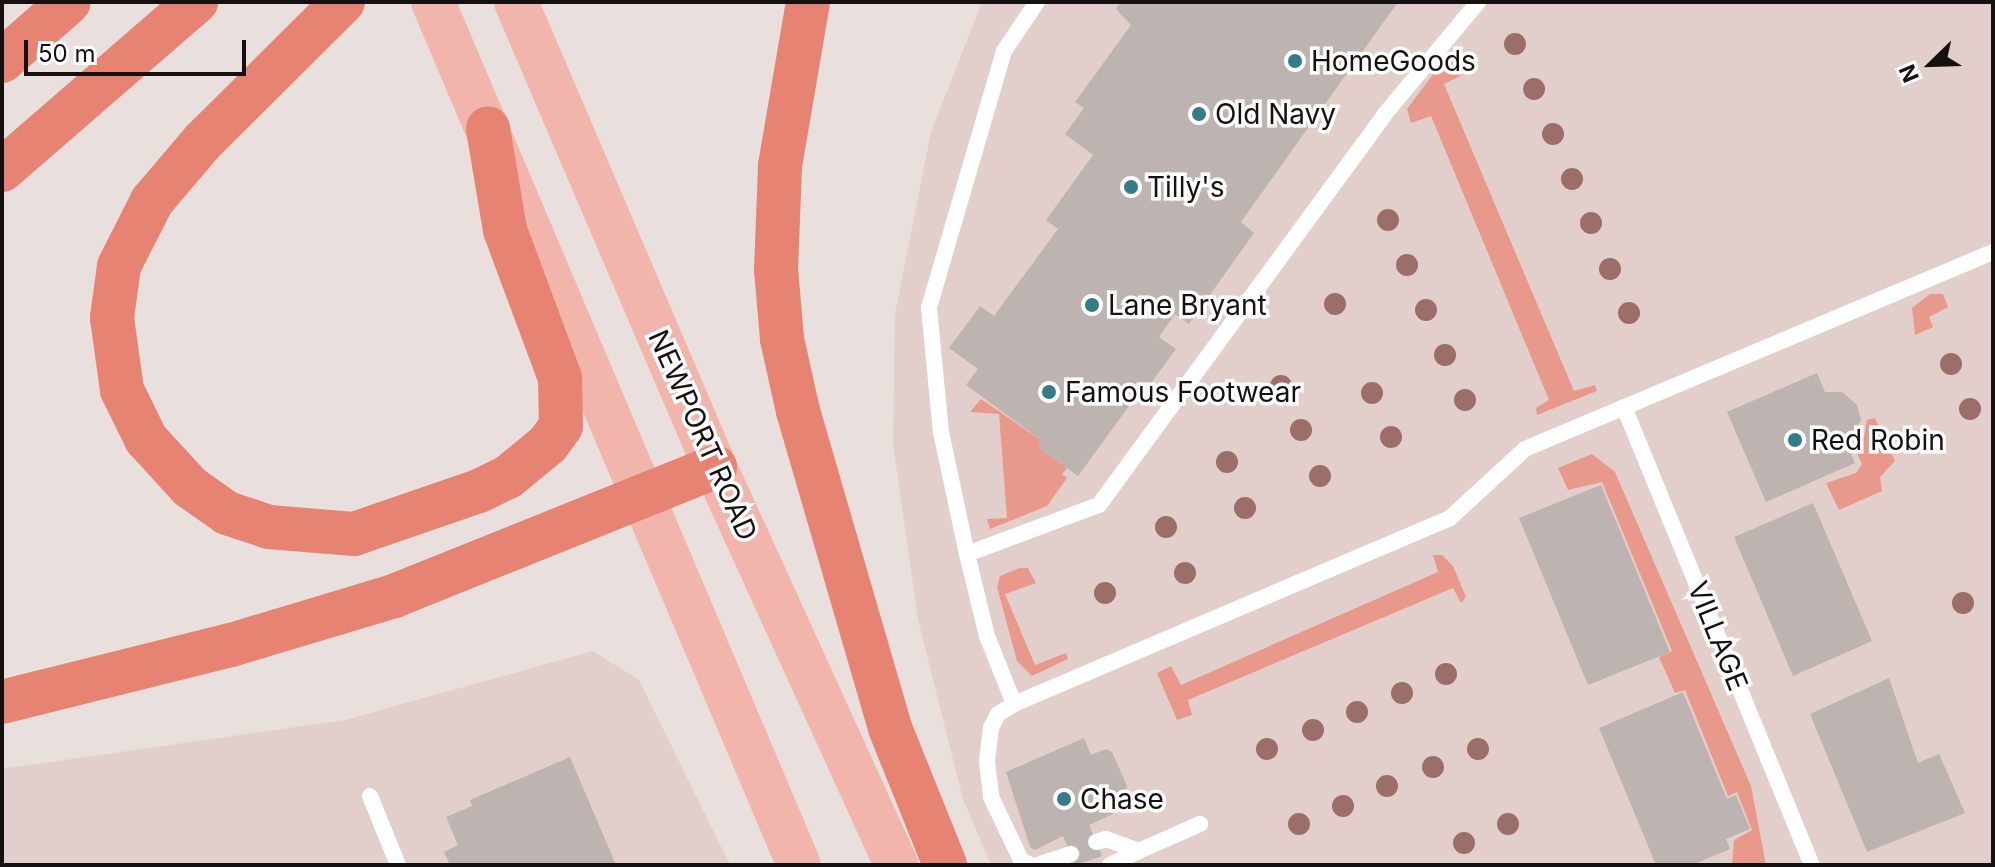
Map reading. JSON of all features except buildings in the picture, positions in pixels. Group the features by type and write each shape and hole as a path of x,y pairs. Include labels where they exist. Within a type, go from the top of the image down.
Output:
{"highway":[{"path":"2,61 69,2"},
{"path":"2,170 196,2"},
{"path":"343,2 152,201 119,266 112,318 122,390 146,439 190,487 227,513 269,527 354,534 479,491 508,477 548,444 561,426 560,378 505,230 488,128"},
{"path":"808,2 779,178 777,296 782,339 798,411 890,728 945,865"},
{"path":"2,702 217,649 394,596 715,467"}],"main road":[{"name":"NEWPORT ROAD","path":"516,2 715,467 896,865"},
{"path":"440,20 799,865"}],"lane":[{"path":"1014,704 987,636 967,554 941,432 929,308 1004,51 1037,2"},
{"path":"967,554 1099,505 1384,115 1478,2"},
{"path":"1071,854 1028,864 991,797 987,762 991,728 998,714 1014,704 1450,518 1525,449 1993,252"},
{"name":"VILLAGE","path":"1624,407 1812,865"},
{"path":"370,796 398,865"},
{"path":"1110,865 1200,824"},
{"path":"1096,842 1106,839 1139,851"}],"shaded area":[{"path":"982,2 1993,2 1993,865 991,865 963,799 918,619 893,443 895,314 931,132"},
{"path":"1449,53 1457,56 1464,74 1444,84 1574,391 1595,385 1597,391 1537,415 1536,408 1549,400 1431,116 1411,123 1407,109"},
{"path":"1930,294 1943,294 1948,307 1929,317 1933,327 1915,335 1912,308"},
{"path":"981,399 1041,440 1039,448 1067,468 1062,474 1067,478 1047,506 990,529 987,519 1007,518 999,414 970,412"},
{"path":"1875,418 1895,461 1880,477 1882,491 1839,510 1826,483 1856,473 1862,464 1853,445 1864,437 1867,420"},
{"path":"1592,454 1615,472 1751,786 1766,865 1732,865 1734,840 1752,830 1737,792 1728,796 1685,690 1675,693 1659,657 1672,651 1602,482 1568,490 1558,468"},
{"path":"1433,555 1442,555 1453,566 1466,597 1461,603 1453,588 1188,700 1192,715 1177,720 1157,673 1171,666 1181,685 1438,572"},
{"path":"1028,568 1036,583 1005,594 1035,665 1066,653 1068,659 1032,676 1017,661 997,587 1000,576"},
{"path":"593,651 639,680 730,865 2,865 2,769 345,720"}],"place":[{"name":"HomeGoods","path":"1295,61"},
{"name":"Old Navy","path":"1199,114"},
{"name":"Tilly's","path":"1131,187"},
{"name":"Lane Bryant","path":"1092,305"},
{"name":"Famous Footwear","path":"1049,392"},
{"name":"Red Robin","path":"1795,440"},
{"name":"Chase","path":"1064,799"}]}
